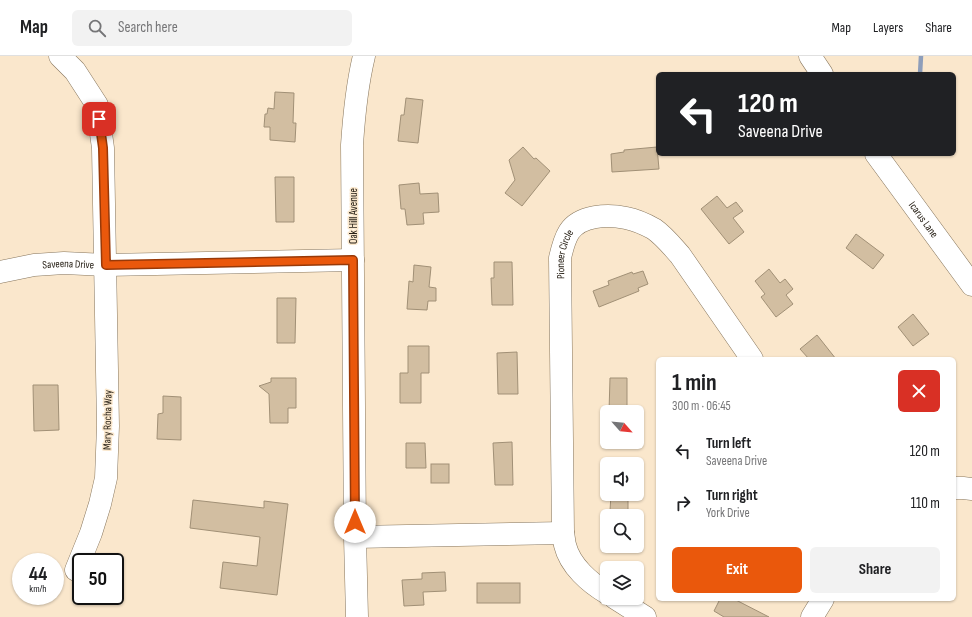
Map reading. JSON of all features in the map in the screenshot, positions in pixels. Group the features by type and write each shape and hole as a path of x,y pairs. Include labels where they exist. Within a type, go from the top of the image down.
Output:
{"street":[{"name":"Mary Rocha Way","path":"60,56 75,71 97,105 103,148 108,426 106,478 100,504 83,553"},
{"name":"Oak Hill Avenue","path":"358,617 355,537 352,145 358,86 364,56"},
{"path":"810,56 821,72"},
{"name":"Icarus Lane","path":"877,156 972,285"},
{"name":"Pioneer Circle","path":"600,588 587,578 569,557 565,546 563,533 560,258 564,242 570,231 580,222 609,216 625,217 640,222 655,230 667,240 680,255 751,357"},
{"name":"Saveena Drive","path":"0,272 34,265 64,263 106,265 353,260"},
{"path":"956,488 972,490"},
{"path":"355,537 563,533"},
{"path":"812,617 822,601"},
{"path":"626,605 645,617"}],"building":[{"path":"275,92 294,93 293,123 296,123 295,142 270,140 270,127 264,127 265,114 267,114 268,108 274,109"},
{"path":"406,98 423,100 418,143 398,141 401,115 404,115"},
{"path":"523,147 534,159 536,158 550,171 522,206 505,193 515,180 509,160"},
{"path":"656,147 656,156 658,156 659,169 612,172 611,154 624,152 624,150"},
{"path":"275,177 294,177 294,222 276,222"},
{"path":"419,183 420,194 438,193 439,212 423,213 424,224 407,225 405,209 401,209 399,185"},
{"path":"717,196 727,208 736,202 743,211 733,218 744,232 729,244 701,209"},
{"path":"856,234 884,255 873,269 846,248"},
{"path":"494,262 512,262 513,305 492,305 491,278 494,278"},
{"path":"414,265 431,267 429,287 436,288 436,301 428,301 427,310 407,309 409,281 413,282"},
{"path":"769,269 780,283 785,279 793,289 786,295 793,304 776,317 761,297 765,294 755,281"},
{"path":"643,271 648,284 638,288 639,291 599,307 593,291 609,285 608,281 632,272 633,274"},
{"path":"277,298 296,298 295,343 277,343"},
{"path":"913,314 929,334 913,346 898,327"},
{"path":"817,335 834,357 807,357 800,349"},
{"path":"408,346 429,346 429,373 421,373 421,403 400,403 400,373 408,373"},
{"path":"517,352 518,394 498,394 497,353"},
{"path":"271,378 296,378 296,408 288,408 288,423 270,423 269,394 259,386 271,382"},
{"path":"610,378 627,378 627,405 609,405"},
{"path":"33,385 58,385 59,430 34,431"},
{"path":"163,396 181,397 181,440 157,439 158,414 163,413"},
{"path":"512,442 513,485 495,485 493,443"},
{"path":"406,443 425,443 426,468 406,468"},
{"path":"431,464 449,464 449,483 431,483"},
{"path":"193,500 264,508 264,501 288,504 277,595 220,588 223,562 257,566 260,537 190,528"},
{"path":"611,501 628,501 628,509 610,509"},
{"path":"445,572 446,591 423,592 424,605 404,606 402,580 422,579 422,573"},
{"path":"477,583 520,583 520,603 477,603"},
{"path":"719,601 738,601 769,617 724,617 714,611"}],"waterway":[{"path":"920,72 921,56"}],"route":[{"path":"99,119 103,148 106,265 353,260 355,522"}]}
